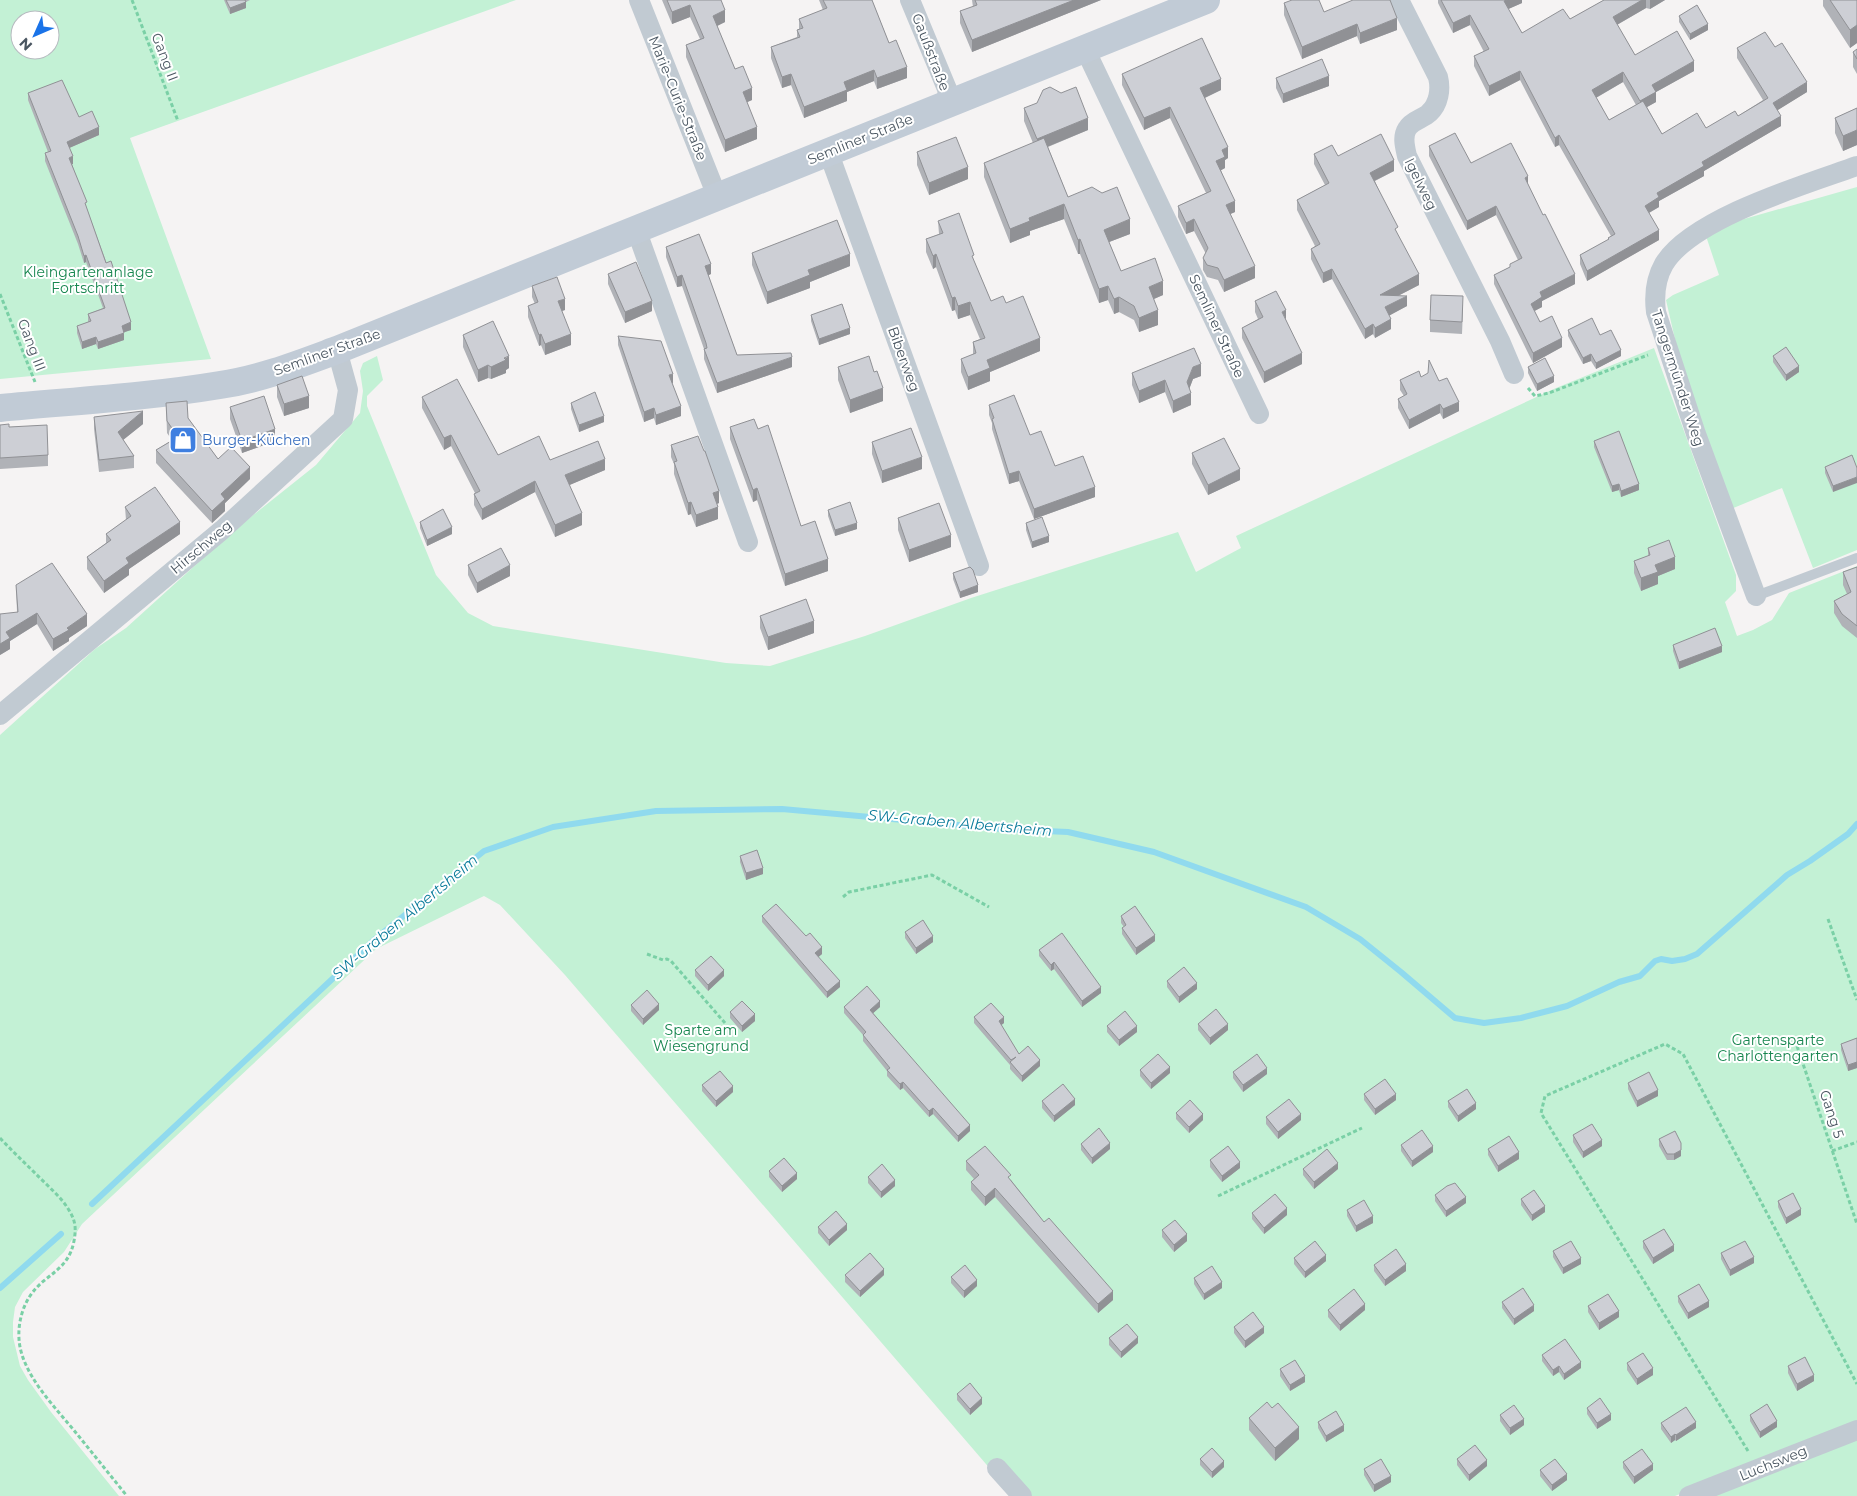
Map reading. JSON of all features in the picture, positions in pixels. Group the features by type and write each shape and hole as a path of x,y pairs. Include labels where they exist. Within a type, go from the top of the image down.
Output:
{"street":[{"name":"Marie-Curie-Straße","path":"639,0 717,196"},
{"name":"Gaußstraße","path":"910,0 947,90 949,104"},
{"name":"Semliner Straße","path":"0,408 174,392 222,385 287,369 1206,0"},
{"name":"Igelweg","path":"1399,0 1438,77 1440,89 1436,102 1429,113 1414,122 1407,129 1404,142 1407,156 1500,341 1514,374"},
{"name":"Semliner Straße","path":"1085,49 1259,414"},
{"name":"Biberweg","path":"828,151 979,566"},
{"name":"Tangermünder Weg","path":"1756,596 1696,434 1656,312 1654,297 1664,264 1683,243 1734,212 1857,166"},
{"path":"636,229 748,542"},
{"name":"Hirschweg","path":"0,715 222,530 343,419 348,390 337,350"},
{"name":"Luchsweg","path":"1689,1496 1857,1430"},
{"path":"997,1468 1022,1496"}],"lane":[{"name":"Tangermünder Weg","path":"1756,596 1857,558"}],"path":[{"name":"Gang II","path":"132,0 178,121"},
{"name":"Gang III","path":"0,294 43,404"},
{"path":"1514,374 1535,396 1549,393 1667,347"},
{"path":"843,897 849,892 932,875 989,907"},
{"path":"1828,919 1857,1000"},
{"path":"647,954 670,961 725,1023"},
{"name":"Gang 5","path":"1795,1040 1857,1224"},
{"path":"1758,1469 1541,1114 1544,1096 1665,1044 1683,1054 1857,1384"},
{"path":"1218,1196 1362,1128"},
{"path":"0,1138 62,1199 71,1213 76,1228 72,1251 63,1265 37,1288 30,1296 23,1310 19,1339 23,1357 32,1377 54,1407 127,1496"},
{"path":"1832,1152 1857,1142"}],"green space":[{"name":"Kleingartenanlage Fortschritt","path":"0,0 516,0 130,138 211,359 0,379"},
{"path":"1857,187 1857,550 1813,568 1782,488 1731,509 1677,348 1666,300 1673,295 1719,275 1706,236 1737,221"},
{"path":"1654,348 1736,575 1736,591 1725,602 1737,636 1772,620 1789,593 1857,566 1857,1423 1675,1496 1030,1496 992,1471 565,975 500,905 484,896 376,949 82,1224 64,1252 23,1292 15,1307 13,1322 13,1337 20,1366 51,1412 119,1496 0,1496 0,735 95,649 126,628 232,532 316,465 360,413 363,391 360,371 363,363 377,356 383,380 367,396 367,406 436,575 468,613 493,626 726,663 770,666 865,636 971,598 1178,532 1196,572 1241,548 1236,536 1556,388"},
{"path":"1857,1437 1857,1496 1709,1496"}],"building":[{"path":"226,0 245,0 246,2 230,8"},
{"path":"667,0 721,0 725,10 713,16 735,69 743,66 752,88 743,92 757,127 725,140 686,45 704,38 690,5 672,12"},
{"path":"823,0 872,0 889,43 896,40 907,67 877,78 874,70 844,82 847,90 804,107 791,74 782,77 771,47 800,37 797,30 803,28 799,19 827,8"},
{"path":"975,0 1074,0 972,40 960,11 977,5"},
{"path":"1292,0 1319,0 1324,12 1353,0 1390,0 1397,18 1360,33 1357,24 1302,47 1284,3"},
{"path":"1441,0 1507,0 1504,1 1522,33 1563,9 1570,19 1604,0 1642,0 1613,17 1635,55 1677,31 1694,61 1652,85 1656,92 1640,101 1623,72 1592,90 1609,120 1643,101 1662,134 1697,113 1706,128 1735,111 1738,116 1768,98 1737,48 1765,32 1775,47 1782,43 1807,82 1773,103 1781,116 1702,162 1704,166 1657,193 1659,197 1645,206 1659,230 1587,271 1580,255 1615,234 1559,135 1555,138 1520,71 1489,86 1474,56 1489,49 1470,15 1453,23"},
{"path":"1830,0 1857,0 1857,25 1850,30"},
{"path":"1697,5 1708,24 1690,34 1679,16"},
{"path":"1202,38 1221,79 1200,88 1228,147 1222,150 1225,157 1216,161 1235,201 1226,205 1255,266 1224,280 1218,268 1207,265 1203,258 1208,248 1194,219 1186,223 1178,206 1211,191 1170,107 1144,118 1122,74"},
{"path":"1857,49 1857,59 1853,52"},
{"path":"1322,59 1329,76 1283,94 1276,78"},
{"path":"62,80 79,117 92,111 99,127 67,142 73,156 69,158 87,202 85,203 106,263 111,261 131,322 122,326 124,333 98,342 96,337 82,342 77,326 91,321 88,314 105,308 45,153 51,151 28,93"},
{"path":"1050,87 1061,93 1076,87 1088,118 1037,139 1024,108 1037,103 1043,90"},
{"path":"1857,108 1857,130 1843,136 1835,118"},
{"path":"1455,133 1471,163 1511,143 1528,176 1525,178 1543,215 1545,214 1575,274 1540,292 1542,297 1531,304 1540,322 1552,316 1562,338 1533,353 1494,275 1522,258 1496,206 1467,221 1429,146"},
{"path":"1381,134 1394,160 1370,173 1398,227 1395,229 1419,274 1380,295 1407,296 1385,307 1391,319 1375,328 1373,324 1365,329 1332,269 1323,273 1311,249 1320,244 1297,200 1329,183 1314,154 1332,145 1338,156"},
{"path":"956,137 968,167 929,183 917,152"},
{"path":"1044,138 1068,197 1092,187 1102,193 1117,187 1130,219 1104,230 1121,271 1155,258 1163,281 1149,287 1158,310 1139,318 1134,306 1119,297 1114,299 1108,286 1099,289 1064,204 1029,218 1030,221 1010,229 984,163"},
{"path":"959,213 974,255 972,256 991,301 1003,296 1006,303 1023,296 1040,338 987,360 990,368 968,377 961,359 976,353 973,342 985,338 970,302 958,306 955,297 952,298 936,254 933,256 926,239 943,233 938,221"},
{"path":"837,220 850,254 808,270 810,275 767,292 752,253"},
{"path":"699,234 711,264 705,266 737,355 791,353 792,357 717,383 704,349 707,348 706,343 682,275 677,277 666,247"},
{"path":"636,262 652,301 625,312 608,274"},
{"path":"557,277 565,299 558,301 571,334 545,344 541,334 539,335 528,306 538,302 532,286"},
{"path":"1276,291 1286,310 1282,312 1302,353 1264,372 1242,328 1263,317 1255,301"},
{"path":"1431,295 1463,296 1462,322 1430,320"},
{"path":"842,304 850,328 819,339 811,315"},
{"path":"1592,318 1600,335 1611,330 1621,350 1596,363 1591,354 1583,358 1568,330"},
{"path":"493,321 509,356 504,358 506,360 491,367 488,365 478,370 463,335"},
{"path":"618,336 661,341 673,374 669,375 681,406 656,415 654,408 644,412"},
{"path":"1786,347 1799,366 1786,375 1773,356"},
{"path":"1194,348 1201,364 1193,367 1187,382 1191,393 1173,401 1165,380 1139,391 1132,373"},
{"path":"869,356 874,372 877,371 883,388 850,400 838,367"},
{"path":"1545,358 1554,376 1537,384 1528,367"},
{"path":"1429,360 1439,381 1447,378 1459,402 1443,409 1440,404 1409,420 1398,399 1407,394 1400,380 1419,371 1421,377 1428,373"},
{"path":"302,376 309,396 284,404 277,385"},
{"path":"457,379 498,455 539,436 550,460 598,441 605,459 565,475 582,513 555,525 535,481 482,509 474,494 480,491 451,435 444,438 422,397"},
{"path":"595,392 604,416 579,425 571,403"},
{"path":"1014,395 1030,435 1041,431 1055,466 1083,456 1095,487 1034,509 1019,471 1009,474 989,405"},
{"path":"264,396 275,429 242,441 230,407"},
{"path":"187,401 188,418 218,459 231,447 250,467 221,494 225,499 212,511 156,450 178,437 167,421 166,403"},
{"path":"143,411 118,432 134,456 99,460 94,417"},
{"path":"754,419 758,429 768,425 801,526 815,521 828,559 785,574 757,488 753,490 730,427"},
{"path":"9,424 9,427 47,425 48,455 0,458 0,425"},
{"path":"911,428 922,457 882,471 872,442"},
{"path":"1619,431 1639,484 1621,491 1619,484 1612,486 1594,441"},
{"path":"698,436 719,491 713,493 718,507 696,515 691,502 688,503 674,462 677,461 671,445"},
{"path":"1224,438 1240,469 1208,485 1192,453"},
{"path":"1852,455 1857,468 1857,477 1833,486 1825,467"},
{"path":"155,487 180,522 126,558 129,563 104,581 87,557 111,540 106,534 131,516 125,507"},
{"path":"850,502 857,523 835,530 828,510"},
{"path":"939,503 951,535 909,550 898,518"},
{"path":"443,509 452,527 427,540 420,522"},
{"path":"1042,517 1049,536 1032,542 1026,523"},
{"path":"1669,540 1675,557 1655,565 1658,572 1641,578 1634,561 1650,555 1648,548"},
{"path":"501,548 510,565 477,583 468,565"},
{"path":"52,563 87,614 67,628 69,630 53,639 37,613 6,632 10,638 0,644 0,614 18,612 16,585"},
{"path":"970,567 973,570 978,585 960,592 953,573"},
{"path":"1857,567 1857,626 1842,614 1834,601 1851,592 1843,572"},
{"path":"806,599 814,621 768,637 760,616"},
{"path":"1715,628 1722,646 1679,662 1673,645"},
{"path":"757,850 763,868 746,873 740,856"},
{"path":"776,904 806,936 810,933 822,947 815,953 840,981 827,992 762,916"},
{"path":"1135,906 1155,935 1136,948 1122,928 1126,925 1121,916"},
{"path":"923,920 933,936 916,948 905,932"},
{"path":"1062,933 1101,987 1082,1001 1054,962 1051,965 1039,950"},
{"path":"711,956 724,970 708,985 695,970"},
{"path":"1184,967 1197,983 1179,997 1167,981"},
{"path":"867,986 880,1001 870,1010 970,1125 958,1136 933,1108 929,1111 903,1082 900,1084 887,1070 890,1068 863,1035 866,1032 844,1007"},
{"path":"647,990 659,1004 643,1019 631,1005"},
{"path":"742,1001 755,1014 742,1026 730,1012"},
{"path":"991,1003 1004,1017 999,1021 1019,1054 1028,1046 1040,1060 1022,1076 1010,1062 1016,1057 1011,1060 974,1017"},
{"path":"1216,1009 1228,1024 1210,1038 1198,1024"},
{"path":"1125,1011 1137,1026 1119,1040 1107,1026"},
{"path":"1857,1038 1857,1062 1848,1065 1841,1044"},
{"path":"1158,1054 1170,1067 1151,1083 1140,1070"},
{"path":"1257,1054 1267,1068 1243,1085 1233,1072"},
{"path":"720,1071 733,1086 716,1101 702,1085"},
{"path":"1649,1072 1658,1090 1637,1101 1628,1083"},
{"path":"1385,1079 1396,1094 1375,1109 1364,1094"},
{"path":"1063,1084 1075,1099 1054,1116 1042,1101"},
{"path":"1467,1089 1476,1103 1458,1116 1448,1101"},
{"path":"1289,1099 1301,1114 1278,1132 1266,1117"},
{"path":"1190,1100 1203,1114 1189,1127 1176,1113"},
{"path":"1592,1124 1602,1140 1583,1152 1573,1135"},
{"path":"1099,1128 1110,1143 1092,1158 1081,1144"},
{"path":"1422,1130 1433,1146 1412,1161 1401,1145"},
{"path":"1675,1131 1681,1143 1681,1150 1674,1154 1667,1154 1659,1139"},
{"path":"1509,1136 1519,1152 1498,1166 1488,1149"},
{"path":"985,1146 1011,1175 1008,1177 1044,1222 1049,1218 1113,1291 1098,1304 995,1188 985,1197 971,1182 979,1175 966,1161"},
{"path":"1228,1146 1240,1162 1222,1176 1210,1160"},
{"path":"1327,1149 1338,1163 1314,1182 1303,1169"},
{"path":"784,1158 797,1173 782,1186 769,1171"},
{"path":"882,1164 895,1180 881,1192 868,1177"},
{"path":"1455,1183 1466,1197 1446,1211 1435,1195 1447,1186"},
{"path":"1534,1190 1545,1206 1532,1215 1521,1199"},
{"path":"1793,1193 1801,1209 1786,1218 1778,1201"},
{"path":"1275,1194 1287,1208 1264,1228 1252,1213"},
{"path":"1364,1200 1373,1216 1356,1226 1347,1210"},
{"path":"836,1211 847,1224 829,1240 818,1227"},
{"path":"1175,1220 1187,1234 1174,1245 1162,1230"},
{"path":"1664,1229 1674,1245 1653,1258 1643,1241"},
{"path":"1315,1241 1326,1255 1305,1272 1294,1258"},
{"path":"1571,1241 1581,1258 1563,1268 1553,1251"},
{"path":"1745,1241 1754,1257 1730,1270 1721,1253"},
{"path":"1396,1249 1406,1264 1385,1280 1374,1265"},
{"path":"870,1253 884,1269 860,1291 845,1275"},
{"path":"965,1265 977,1280 964,1291 951,1277"},
{"path":"1212,1266 1222,1282 1204,1294 1194,1278"},
{"path":"1699,1284 1709,1301 1688,1313 1678,1296"},
{"path":"1523,1288 1534,1305 1514,1319 1502,1302"},
{"path":"1354,1289 1365,1304 1340,1325 1328,1310"},
{"path":"1608,1294 1619,1311 1599,1323 1588,1306"},
{"path":"1253,1312 1264,1327 1245,1341 1234,1327"},
{"path":"1127,1324 1138,1337 1121,1352 1109,1338"},
{"path":"1565,1339 1581,1362 1564,1374 1559,1366 1553,1370 1542,1355"},
{"path":"1643,1353 1653,1368 1637,1379 1627,1363"},
{"path":"1805,1357 1814,1375 1797,1384 1788,1366"},
{"path":"1295,1360 1305,1376 1290,1385 1280,1369"},
{"path":"970,1383 982,1398 970,1409 957,1394"},
{"path":"1600,1398 1611,1414 1597,1423 1587,1408"},
{"path":"1267,1402 1272,1408 1278,1403 1299,1427 1275,1448 1249,1418"},
{"path":"1767,1404 1777,1421 1760,1432 1750,1415"},
{"path":"1514,1405 1524,1419 1510,1428 1500,1415"},
{"path":"1686,1407 1696,1422 1671,1437 1661,1423"},
{"path":"1336,1411 1344,1425 1326,1436 1318,1422"},
{"path":"1475,1445 1487,1460 1469,1475 1457,1459"},
{"path":"1212,1448 1224,1461 1212,1472 1200,1459"},
{"path":"1642,1449 1653,1464 1634,1477 1623,1462"},
{"path":"1381,1459 1391,1476 1374,1485 1364,1469"},
{"path":"1555,1459 1567,1474 1552,1485 1540,1470"}],"waterway":[{"name":"SW-Graben Albertsheim","path":"92,1204 375,939 484,851 553,827 656,811 782,809 1002,829 1068,832 1154,852 1306,907 1360,939 1455,1018 1484,1023 1521,1018 1567,1006 1619,982 1640,976 1655,961 1661,959 1672,961 1685,959 1697,954 1787,875 1848,834 1857,824"},
{"name":"SW-Graben Albertsheim","path":"0,1288 61,1234"}],"place":[{"name":"Burger-Küchen","path":"183,440"}],"park label":[{"name":"Sparte am Wiesengrund","path":"701,1038"},
{"name":"Gartensparte Charlottengarten","path":"1778,1048"}]}
